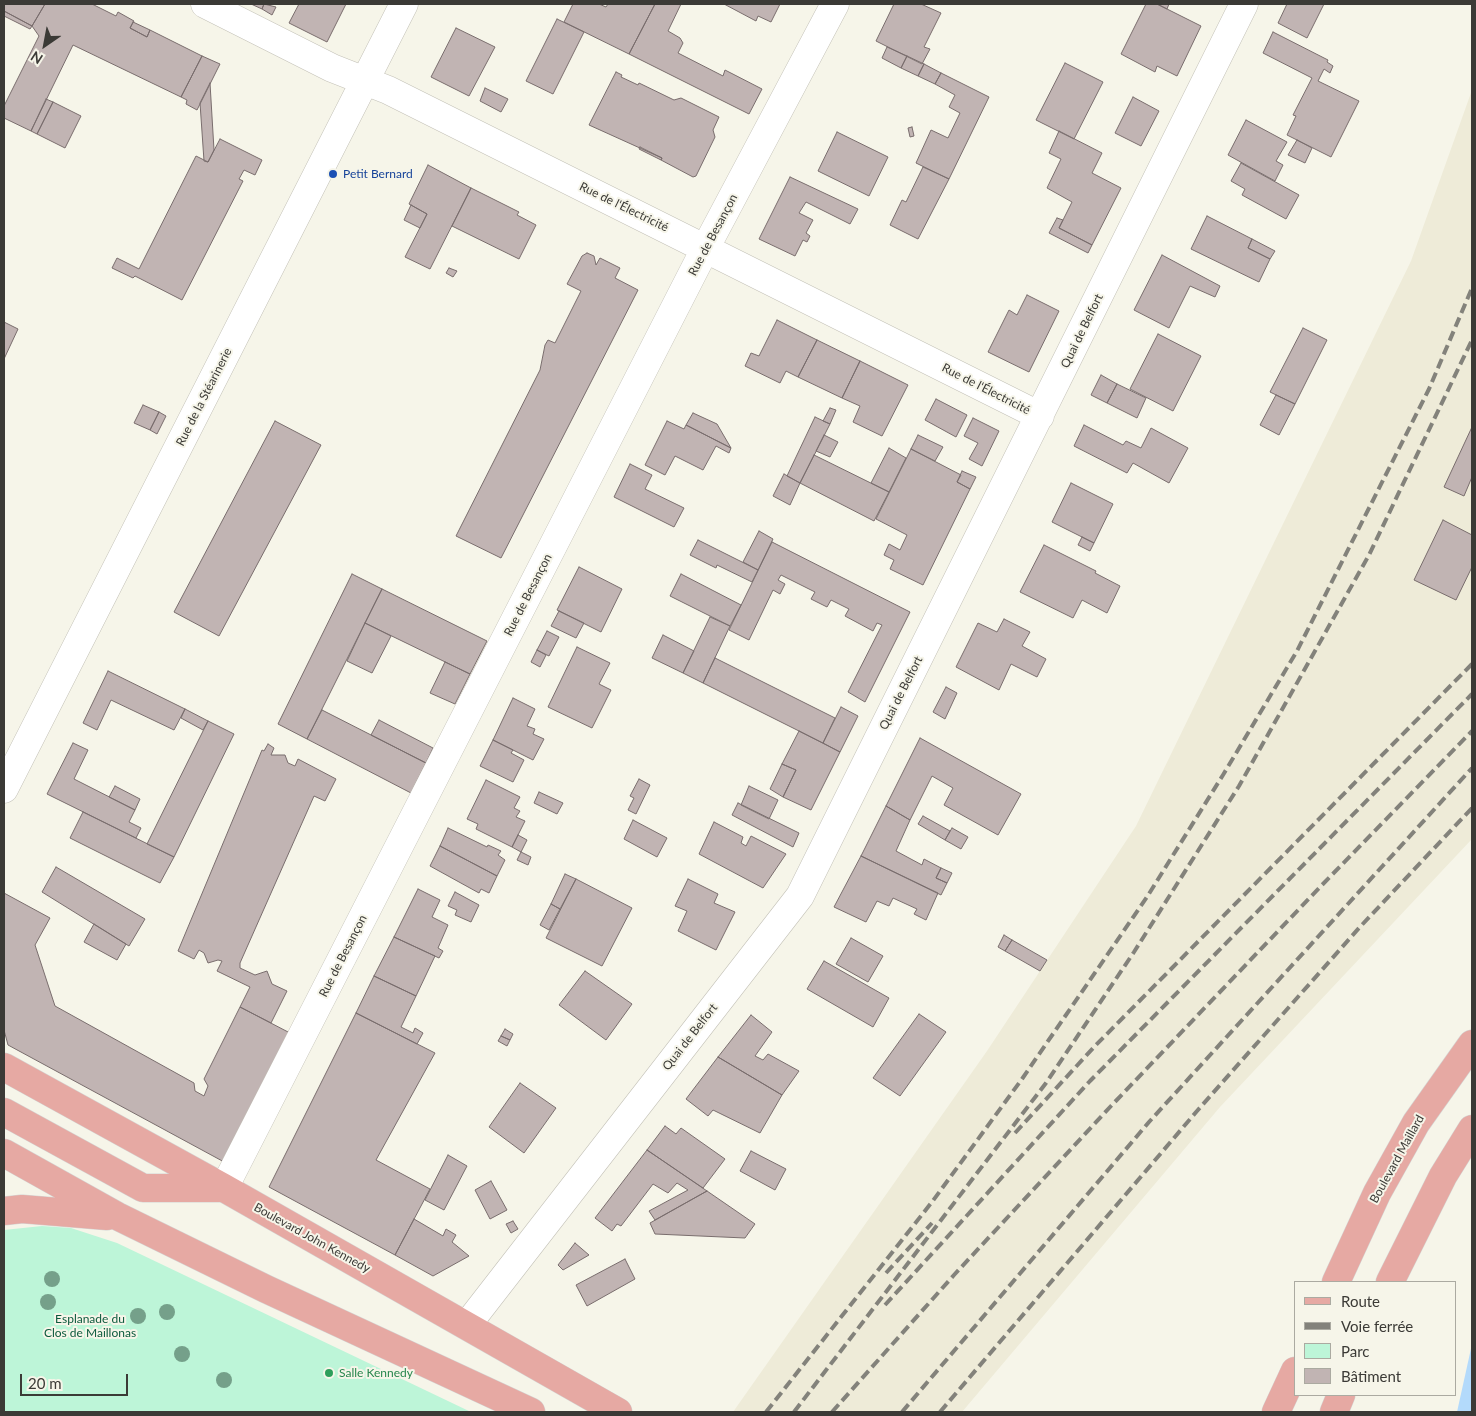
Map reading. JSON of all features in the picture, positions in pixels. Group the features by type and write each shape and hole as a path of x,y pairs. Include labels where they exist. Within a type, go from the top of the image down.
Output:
{"main road":[{"name":"Boulevard Maillard","path":"1341,1271 1377,1193 1416,1123 1472,1044"},
{"name":"Boulevard John Kennedy","path":"4,1067 224,1188 618,1412"},
{"path":"4,1112 143,1188 224,1188"},
{"path":"1391,1280 1443,1176 1472,1129"},
{"path":"4,1153 117,1216 266,1289 531,1412"},
{"path":"4,1211 22,1209 117,1216"},
{"path":"1276,1412 1294,1373"},
{"path":"1334,1412 1341,1396"}],"street":[{"name":"Rue de l'Électricité","path":"205,4 332,68 366,79 706,247 1040,416"},
{"name":"Rue de la Stéarinerie","path":"4,789 404,4"},
{"name":"Rue de Besançon","path":"224,1188 706,247 835,4"},
{"name":"Quai de Belfort","path":"467,1325 800,896 1244,4"}],"shaded area":[{"path":"1472,90 1472,839 1220,1107 962,1412 733,1412 987,1051 1136,826 1411,261"}],"green space":[{"name":"Esplanade du Clos de Maillonas","path":"42,1226 71,1228 117,1243 471,1412 4,1412 4,1230"}],"water":[{"path":"1472,1344 1472,1412 1457,1412"}],"building":[{"path":"4,4 45,4 32,26 4,11"},
{"path":"45,4 92,4 116,16 118,12 134,21 130,28 147,37 150,30 202,56 181,97 73,45 31,131 4,118 4,106 39,36 32,26"},
{"path":"251,4 264,4 262,9"},
{"path":"264,4 276,7 272,15 262,9"},
{"path":"299,4 346,4 327,42 289,23"},
{"path":"573,4 599,4 606,7 608,4 655,4 629,54 564,22"},
{"path":"655,4 681,4 668,31 680,38 683,43 678,53 723,76 725,70 762,89 749,114 629,54"},
{"path":"724,4 780,4 771,22 758,16 756,21"},
{"path":"894,4 921,4 941,13 924,47 930,49 922,64 876,41"},
{"path":"1146,4 1157,4 1201,26 1177,76 1157,66 1155,72 1121,54"},
{"path":"1157,4 1169,4 1167,9"},
{"path":"1287,4 1324,4 1307,38 1278,23"},
{"path":"4,11 32,26 30,29 4,16"},
{"path":"557,19 584,32 553,94 526,81"},
{"path":"133,22 150,30 147,37 130,28"},
{"path":"456,28 495,47 469,96 431,77"},
{"path":"1273,32 1328,60 1327,62 1333,66 1330,73 1324,69 1318,81 1359,101 1331,157 1287,135 1296,116 1293,115 1312,78 1263,53"},
{"path":"887,47 907,56 901,68 882,58"},
{"path":"202,56 220,64 197,110 186,104 187,100 181,97"},
{"path":"907,56 924,64 918,76 901,68"},
{"path":"1065,63 1103,82 1074,139 1036,120"},
{"path":"924,64 941,73 935,84 918,76"},
{"path":"616,72 622,75 621,77 638,85 639,83 674,100 681,98 719,117 713,130 715,137 696,176 693,177 661,160 662,158 589,125"},
{"path":"941,73 989,97 949,179 916,163 931,130 948,138 960,113 949,107 955,95 935,84"},
{"path":"210,83 214,150 208,162 204,161 200,103"},
{"path":"485,88 508,99 501,112 480,101"},
{"path":"1133,97 1159,111 1141,146 1115,133"},
{"path":"46,99 53,102 37,134 31,131"},
{"path":"53,102 81,116 65,148 37,134"},
{"path":"1246,120 1287,142 1276,161 1283,165 1275,181 1228,155"},
{"path":"912,127 914,136 910,137 908,128"},
{"path":"1059,131 1102,153 1092,173 1121,188 1092,245 1059,228 1072,202 1047,188 1061,159 1049,153"},
{"path":"837,132 888,157 869,196 818,171"},
{"path":"220,139 262,160 255,175 244,170 239,179 243,181 182,300 135,276 133,278 112,268 117,258 139,269 196,156 208,162"},
{"path":"1297,140 1312,148 1305,163 1288,155"},
{"path":"640,147 662,158 661,160 639,149"},
{"path":"1241,163 1299,195 1286,219 1242,195 1245,189 1231,181"},
{"path":"428,165 471,188 430,269 405,257 427,214 409,204"},
{"path":"923,167 949,179 918,239 890,225 902,200 906,202"},
{"path":"790,177 858,209 850,224 806,202 799,213 813,220 806,233 810,236 807,242 803,240 795,256 759,239"},
{"path":"471,188 519,212 517,215 536,225 519,259 452,226"},
{"path":"411,205 427,214 420,228 404,220"},
{"path":"1207,216 1252,239 1248,248 1270,259 1259,282 1191,249"},
{"path":"1057,218 1063,220 1059,228 1092,245 1088,253 1049,233"},
{"path":"1252,239 1275,251 1270,259 1248,248"},
{"path":"587,253 594,256 596,265 600,258 620,268 615,278 638,290 501,558 456,536 540,370 545,345 548,340 555,343 581,291 567,284 582,256"},
{"path":"1162,255 1220,286 1215,297 1190,286 1169,328 1134,310"},
{"path":"449,268 457,271 453,277 446,273"},
{"path":"1027,295 1059,311 1029,372 988,352 1009,310 1017,315"},
{"path":"777,320 817,340 798,377 786,371 780,383 745,366 751,353 759,356"},
{"path":"4,322 18,329 4,359"},
{"path":"1303,328 1327,340 1295,404 1270,392"},
{"path":"1158,334 1201,356 1173,411 1130,389"},
{"path":"817,340 860,361 842,398 798,377"},
{"path":"860,361 908,385 882,436 853,422 860,406 842,398"},
{"path":"1101,375 1117,384 1107,403 1091,395"},
{"path":"1117,384 1146,398 1137,418 1107,403"},
{"path":"1276,395 1295,404 1279,435 1260,425"},
{"path":"936,399 967,415 956,437 925,420"},
{"path":"143,405 159,412 150,430 134,423"},
{"path":"830,408 836,410 830,424 823,421"},
{"path":"159,412 166,416 157,434 150,430"},
{"path":"693,413 717,424 731,448 686,425"},
{"path":"815,417 830,424 800,483 787,476"},
{"path":"973,418 999,431 982,466 969,459 978,443 964,436"},
{"path":"275,421 321,445 219,636 174,612"},
{"path":"667,421 684,429 686,425 731,448 729,453 716,446 703,470 675,456 665,475 645,465"},
{"path":"1084,425 1123,445 1126,441 1141,448 1151,428 1188,448 1169,483 1133,463 1127,473 1074,446"},
{"path":"1472,427 1472,477 1464,496 1444,487"},
{"path":"824,435 838,442 830,457 816,451"},
{"path":"918,435 943,447 935,461 911,449"},
{"path":"889,448 906,458 889,492 871,483"},
{"path":"911,449 961,475 957,482 970,489 923,585 890,569 894,560 884,555 889,544 900,550 907,535 876,519"},
{"path":"814,455 889,492 874,521 800,483"},
{"path":"630,464 652,475 645,489 684,508 674,527 614,497"},
{"path":"962,471 976,477 970,489 957,482"},
{"path":"784,474 800,483 790,505 773,496"},
{"path":"1071,483 1113,504 1094,543 1052,522"},
{"path":"1443,520 1472,535 1472,567 1456,600 1414,580"},
{"path":"759,531 773,539 758,570 743,562"},
{"path":"1082,537 1094,543 1090,551 1078,545"},
{"path":"698,540 758,570 752,582 717,565 716,568 690,555"},
{"path":"772,542 910,612 865,702 848,692 882,625 877,623 873,631 845,616 849,609 831,600 827,607 811,599 815,592 781,575 778,580 785,584 780,594 773,590 749,640 729,630"},
{"path":"1044,545 1096,571 1095,573 1120,586 1107,613 1082,600 1073,618 1020,592"},
{"path":"579,567 622,589 601,632 557,610"},
{"path":"352,574 382,589 307,739 278,724"},
{"path":"681,574 741,605 730,626 670,596"},
{"path":"382,589 487,641 470,674 365,623"},
{"path":"559,611 584,623 576,638 551,626"},
{"path":"710,617 730,626 703,683 683,673"},
{"path":"1004,619 1030,632 1022,646 1046,659 1037,677 1011,664 999,690 956,667 978,623 997,632"},
{"path":"365,623 391,636 372,673 347,661"},
{"path":"547,631 559,637 549,656 537,650"},
{"path":"663,635 694,651 683,673 652,658"},
{"path":"577,647 610,663 599,684 611,690 592,728 548,707"},
{"path":"537,650 546,655 540,667 531,662"},
{"path":"715,658 835,718 823,743 703,683"},
{"path":"445,662 470,674 455,704 430,693"},
{"path":"108,671 185,709 174,730 111,700 97,730 83,723"},
{"path":"946,687 957,693 945,719 933,712"},
{"path":"513,698 535,709 527,726 535,729 533,734 544,739 533,760 493,740"},
{"path":"841,707 858,716 840,752 823,743"},
{"path":"185,709 208,721 203,730 181,718"},
{"path":"322,710 426,763 411,793 307,739"},
{"path":"379,720 433,748 426,763 371,735"},
{"path":"208,721 234,734 174,857 147,844"},
{"path":"799,731 840,752 811,810 783,797 796,770 782,764"},
{"path":"920,738 1021,794 998,835 944,805 953,788 932,776 910,820 886,806"},
{"path":"493,740 513,750 511,753 524,760 513,782 480,766"},
{"path":"73,743 88,750 74,779 135,810 129,822 141,828 136,838 47,794"},
{"path":"268,744 274,748 271,755 285,755 288,763 295,766 298,759 336,779 325,801 314,796 240,963 240,968 255,975 267,971 272,984 287,991 271,1023 240,1007 250,987 217,971 222,961 218,960 208,963 204,953 199,950 194,959 178,951 262,750 264,751"},
{"path":"782,764 796,770 783,797 770,789"},
{"path":"639,779 650,785 636,814 628,810 634,798 630,796"},
{"path":"486,780 520,797 514,808 520,811 516,817 525,821 512,847 476,829 478,824 467,819"},
{"path":"115,786 140,799 135,810 109,797"},
{"path":"749,786 778,800 769,819 741,805"},
{"path":"539,792 563,803 557,814 534,803"},
{"path":"738,803 799,833 793,847 732,815"},
{"path":"886,806 910,820 896,851 922,865 924,859 941,868 936,878 947,883 941,895 861,856"},
{"path":"83,812 174,857 160,883 70,838"},
{"path":"923,816 950,831 945,840 918,824"},
{"path":"633,820 667,838 657,857 624,839"},
{"path":"714,822 743,837 741,843 746,846 751,836 786,854 763,888 699,854"},
{"path":"448,828 487,847 488,845 501,851 498,855 505,860 497,876 440,846"},
{"path":"952,828 968,837 961,849 945,840"},
{"path":"518,835 527,840 521,852 512,847"},
{"path":"440,846 497,876 489,893 481,889 479,893 430,866"},
{"path":"521,852 531,857 528,865 517,860"},
{"path":"861,856 938,893 926,920 914,914 917,909 893,898 889,906 877,901 866,922 834,907"},
{"path":"56,867 145,919 129,946 42,892"},
{"path":"941,868 952,873 947,883 936,878"},
{"path":"565,874 576,879 560,909 551,904"},
{"path":"576,879 632,908 602,966 546,938"},
{"path":"688,879 718,894 714,903 735,912 716,950 678,931 687,911 675,906"},
{"path":"418,889 440,900 432,917 448,925 438,948 443,951 439,958 394,937"},
{"path":"455,892 479,905 471,922 455,915 457,910 448,906"},
{"path":"4,893 50,918 35,945 55,1006 194,1083 195,1091 204,1096 208,1086 204,1079 240,1007 290,1033 226,1163 8,1045 4,1030"},
{"path":"551,904 560,909 549,930 540,925"},
{"path":"94,924 126,944 117,960 84,942"},
{"path":"1004,935 1012,940 1005,951 998,947"},
{"path":"394,937 435,956 416,996 374,976"},
{"path":"851,938 883,956 868,982 836,964"},
{"path":"1012,940 1047,960 1040,971 1005,951"},
{"path":"824,961 889,998 873,1027 807,989"},
{"path":"585,971 632,1004 606,1040 559,1005"},
{"path":"374,976 416,996 401,1027 413,1033 415,1028 423,1033 417,1044 356,1013"},
{"path":"356,1013 435,1053 376,1160 430,1189 395,1255 269,1187"},
{"path":"919,1014 946,1032 900,1096 873,1078"},
{"path":"751,1015 772,1032 755,1056 763,1060 768,1054 799,1071 782,1095 718,1057"},
{"path":"505,1029 513,1034 510,1040 501,1036"},
{"path":"501,1036 510,1040 507,1046 498,1041"},
{"path":"718,1057 782,1095 760,1133 713,1110 708,1116 686,1099"},
{"path":"520,1083 556,1108 524,1153 489,1127"},
{"path":"665,1126 676,1134 681,1128 725,1159 703,1188 647,1150"},
{"path":"647,1150 707,1191 655,1220 649,1211 688,1190 677,1183 668,1193 653,1184 621,1226 617,1224 612,1231 595,1218"},
{"path":"751,1151 786,1169 775,1190 740,1171"},
{"path":"448,1155 467,1166 444,1210 425,1200"},
{"path":"491,1181 507,1210 490,1219 475,1190"},
{"path":"707,1191 755,1224 745,1238 655,1234 650,1223"},
{"path":"414,1219 443,1236 446,1229 456,1235 452,1242 469,1256 433,1276 395,1255"},
{"path":"513,1221 518,1229 511,1233 506,1224"},
{"path":"575,1243 589,1255 563,1270 558,1265"},
{"path":"625,1259 635,1279 587,1306 576,1285"}],"railway":[{"path":"766,1412 932,1202 1022,1079 1147,897 1297,651 1429,389 1472,288"},
{"path":"794,1412 1046,1083 1134,952 1239,786 1369,555 1472,340"},
{"path":"1015,1133 1095,1046 1472,664"},
{"path":"885,1305 1090,1081 1472,694"},
{"path":"832,1412 954,1275 1111,1106 1472,731"},
{"path":"902,1412 1149,1122 1472,768"},
{"path":"940,1412 1197,1111 1359,928 1472,808"},
{"path":"886,1273 932,1223"}],"place":[{"name":"Petit Bernard","path":"333,174"},
{"name":"Salle Kennedy","path":"329,1373"}]}
